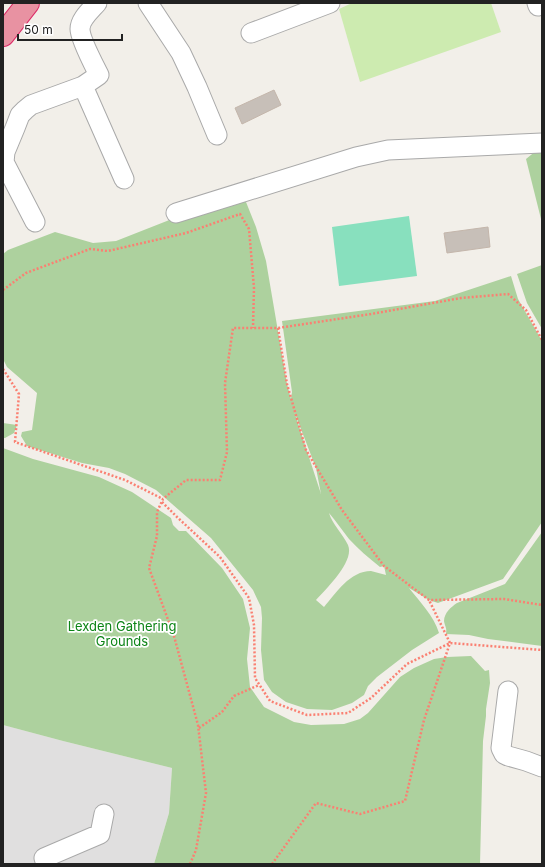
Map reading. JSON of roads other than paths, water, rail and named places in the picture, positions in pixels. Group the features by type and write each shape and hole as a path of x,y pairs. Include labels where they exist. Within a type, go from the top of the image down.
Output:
{"highway":[{"path":"3,35 28,3"}],"street":[{"path":"36,222 4,162 5,152 20,115 25,110 36,103 83,86 99,75 80,28 85,16 97,3"},
{"path":"148,3 181,53 197,86 217,135"},
{"path":"251,33 330,3"},
{"path":"83,86 124,179"},
{"path":"176,213 356,157 388,150 542,143"},
{"path":"508,691 501,748 504,754 508,756 526,760 542,767"},
{"path":"46,864 44,858 100,834 104,814"}],"park label":[{"name":"Lexden Gathering Grounds","path":"122,634"}]}
